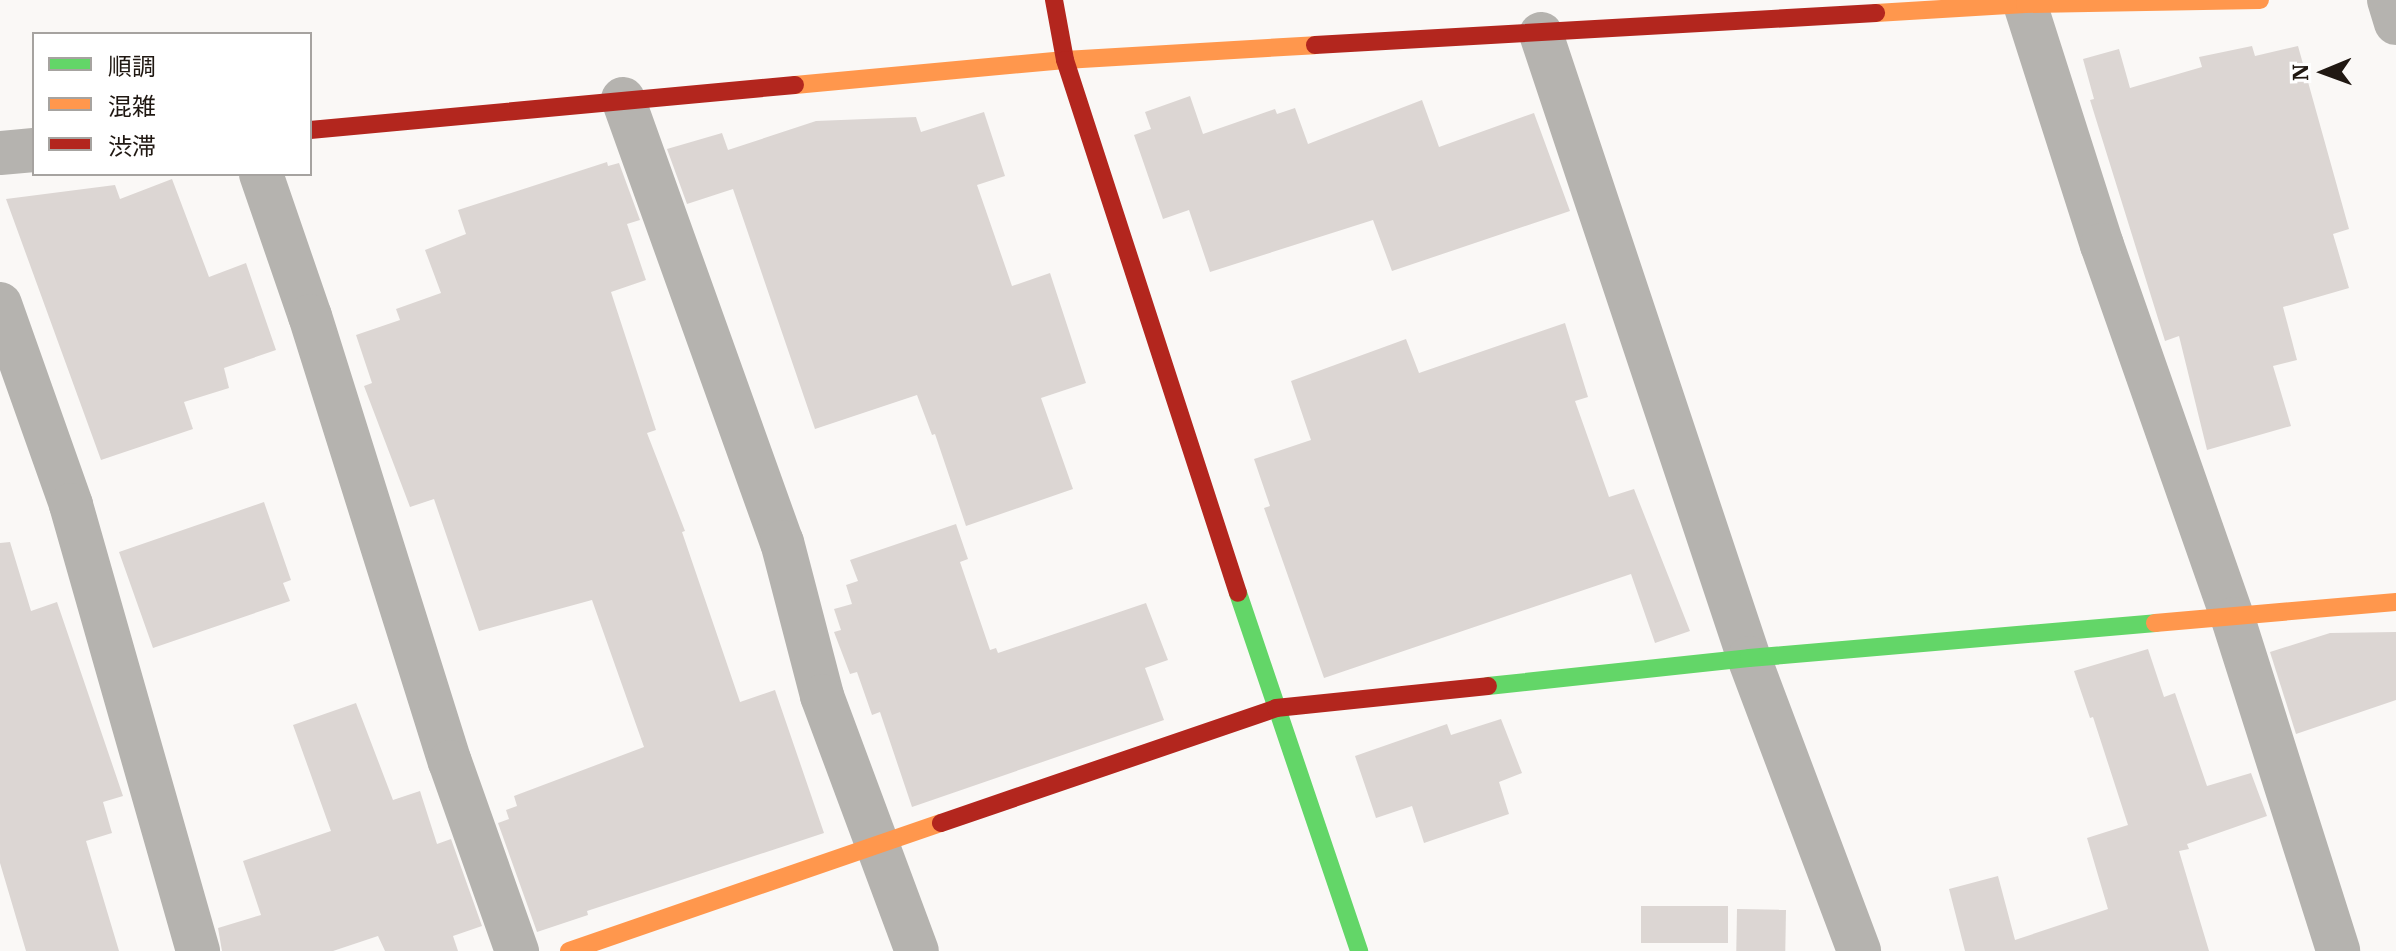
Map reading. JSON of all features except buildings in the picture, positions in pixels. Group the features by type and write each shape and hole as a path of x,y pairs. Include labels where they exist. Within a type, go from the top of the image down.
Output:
{"street":[{"path":"1054,0 1065,60 1276,708 1359,951"},
{"path":"312,130 1065,60 2025,4 2260,0"},
{"path":"2389,0 2396,23"},
{"path":"2025,4 2102,245 2233,619 2338,951"},
{"path":"1541,34 1749,658 1859,951"},
{"path":"623,99 782,542 822,696 917,951"},
{"path":"0,153 32,150"},
{"path":"262,176 315,331 450,762 517,951"},
{"path":"0,304 71,505 198,951"},
{"path":"569,951 1276,708 1749,658 2233,619 2396,602"}],"traffic: fast":[{"path":"1238,593 1359,951"},
{"path":"1488,686 1749,658 2155,623"}],"traffic: slow":[{"path":"1876,13 2025,4 2260,0"},
{"path":"795,85 1065,60 1315,45"},
{"path":"2155,623 2396,602"},
{"path":"569,951 941,823"}],"traffic: jam":[{"path":"1054,0 1065,60 1238,593"},
{"path":"1315,45 1876,13"},
{"path":"312,130 795,85"},
{"path":"941,823 1276,708 1488,686"}]}
